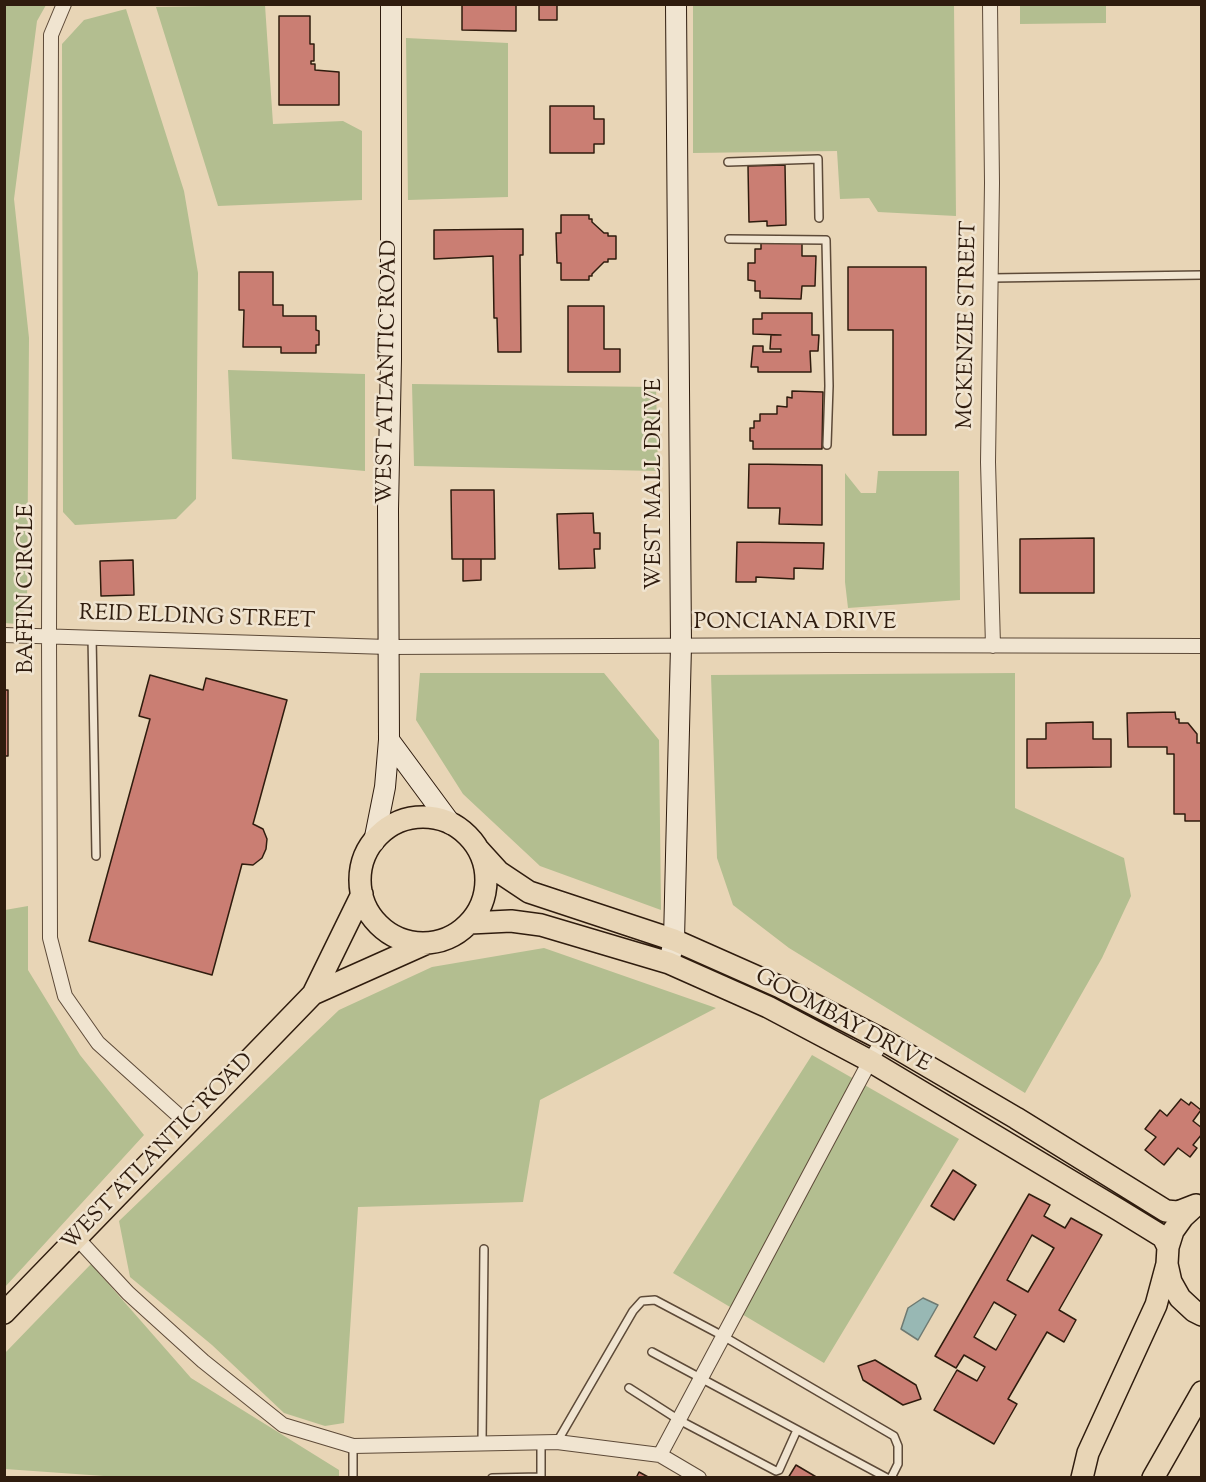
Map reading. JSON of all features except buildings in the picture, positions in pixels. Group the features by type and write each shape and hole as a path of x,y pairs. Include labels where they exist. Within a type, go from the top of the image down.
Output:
{"main road":[{"path":"418,818 435,818 467,834 479,850 486,868 486,887 481,906 471,923 457,934 442,941 425,944 404,940 385,930 370,914 362,894 362,867 366,854 374,842 386,830 401,821 418,818"},
{"name":"GOOMBAY DRIVE","path":"479,850 498,872 529,892 674,940 780,987 883,1040 1016,1118 1166,1211 1178,1212 1199,1204"},
{"name":"WEST ATLANTIC ROAD","path":"4,1312 313,994 362,894"},
{"name":"GOOMBAY DRIVE","path":"471,923 526,922 669,963 768,1007 870,1061 1162,1237 1168,1256"},
{"name":"WEST ATLANTIC ROAD","path":"313,994 425,944"},
{"path":"1001,1140 1016,1118"},
{"path":"1082,1478 1088,1453 1156,1305 1173,1231 1183,1216 1199,1204"},
{"path":"1168,1256 1171,1282 1180,1298 1202,1315"},
{"path":"1153,1478 1202,1392"}],"street":[{"name":"BAFFIN CIRCLE","path":"64,4 51,35 50,938 65,996 98,1043 188,1124"},
{"name":"WEST ATLANTIC ROAD","path":"374,842 385,787 389,740 391,4"},
{"name":"WEST MALL DRIVE","path":"669,963 674,940 681,645 676,4"},
{"name":"MCKENZIE STREET","path":"990,4 992,183 988,462 993,646"},
{"name":"REID ELDING STREET","path":"4,634 388,647"},
{"name":"PONCIANA DRIVE","path":"388,647 1202,646"},
{"path":"389,740 451,824"},
{"path":"660,1455 883,1040"},
{"path":"77,1238 128,1293 203,1361 282,1425 353,1446 557,1442 660,1455 699,1478"}],"lane":[{"path":"728,162 818,159 819,218"},
{"path":"729,238 826,240 829,386 827,445"},
{"path":"991,278 1202,275"},
{"path":"92,636 96,855"},
{"path":"482,1442 484,1249"},
{"path":"557,1442 633,1311 642,1301 655,1300 723,1336 894,1436 898,1446 898,1464 889,1478 652,1352"},
{"path":"629,1388 679,1420 776,1471 779,1470 797,1430"},
{"path":"492,1478 541,1477 541,1442"},
{"path":"353,1446 353,1478"}],"green space":[{"path":"5,4 46,5 37,21 14,199 29,338 27,605 18,624 4,623"},
{"path":"265,5 273,124 343,121 362,131 362,200 218,206 156,7"},
{"path":"693,5 954,5 956,216 878,212 869,198 840,199 837,151 693,153"},
{"path":"1020,5 1106,5 1106,23 1020,24"},
{"path":"126,9 184,191 198,273 196,499 176,519 75,525 63,512 62,44 84,20"},
{"path":"406,38 508,43 508,197 408,200"},
{"path":"228,370 365,374 365,471 232,459"},
{"path":"412,384 656,387 658,471 414,466"},
{"path":"878,471 959,471 960,600 848,608 845,582 845,473 861,493 876,493"},
{"path":"420,673 604,673 659,740 661,910 540,866 463,794 416,720"},
{"path":"1015,673 1015,808 1124,858 1131,896 1102,958 1025,1093 789,948 733,905 717,858 711,675"},
{"path":"28,906 28,970 80,1055 144,1135 5,1287 5,910"},
{"path":"544,948 716,1008 540,1100 523,1202 358,1207 344,1423 325,1426 284,1413 212,1345 130,1277 119,1221 339,1010 432,967"},
{"path":"812,1055 959,1139 824,1363 673,1273"},
{"path":"91,1264 191,1378 339,1470 339,1477 132,1478 5,1469 5,1353"}],"water":[{"path":"923,1298 938,1305 918,1340 901,1329 908,1308"}]}
